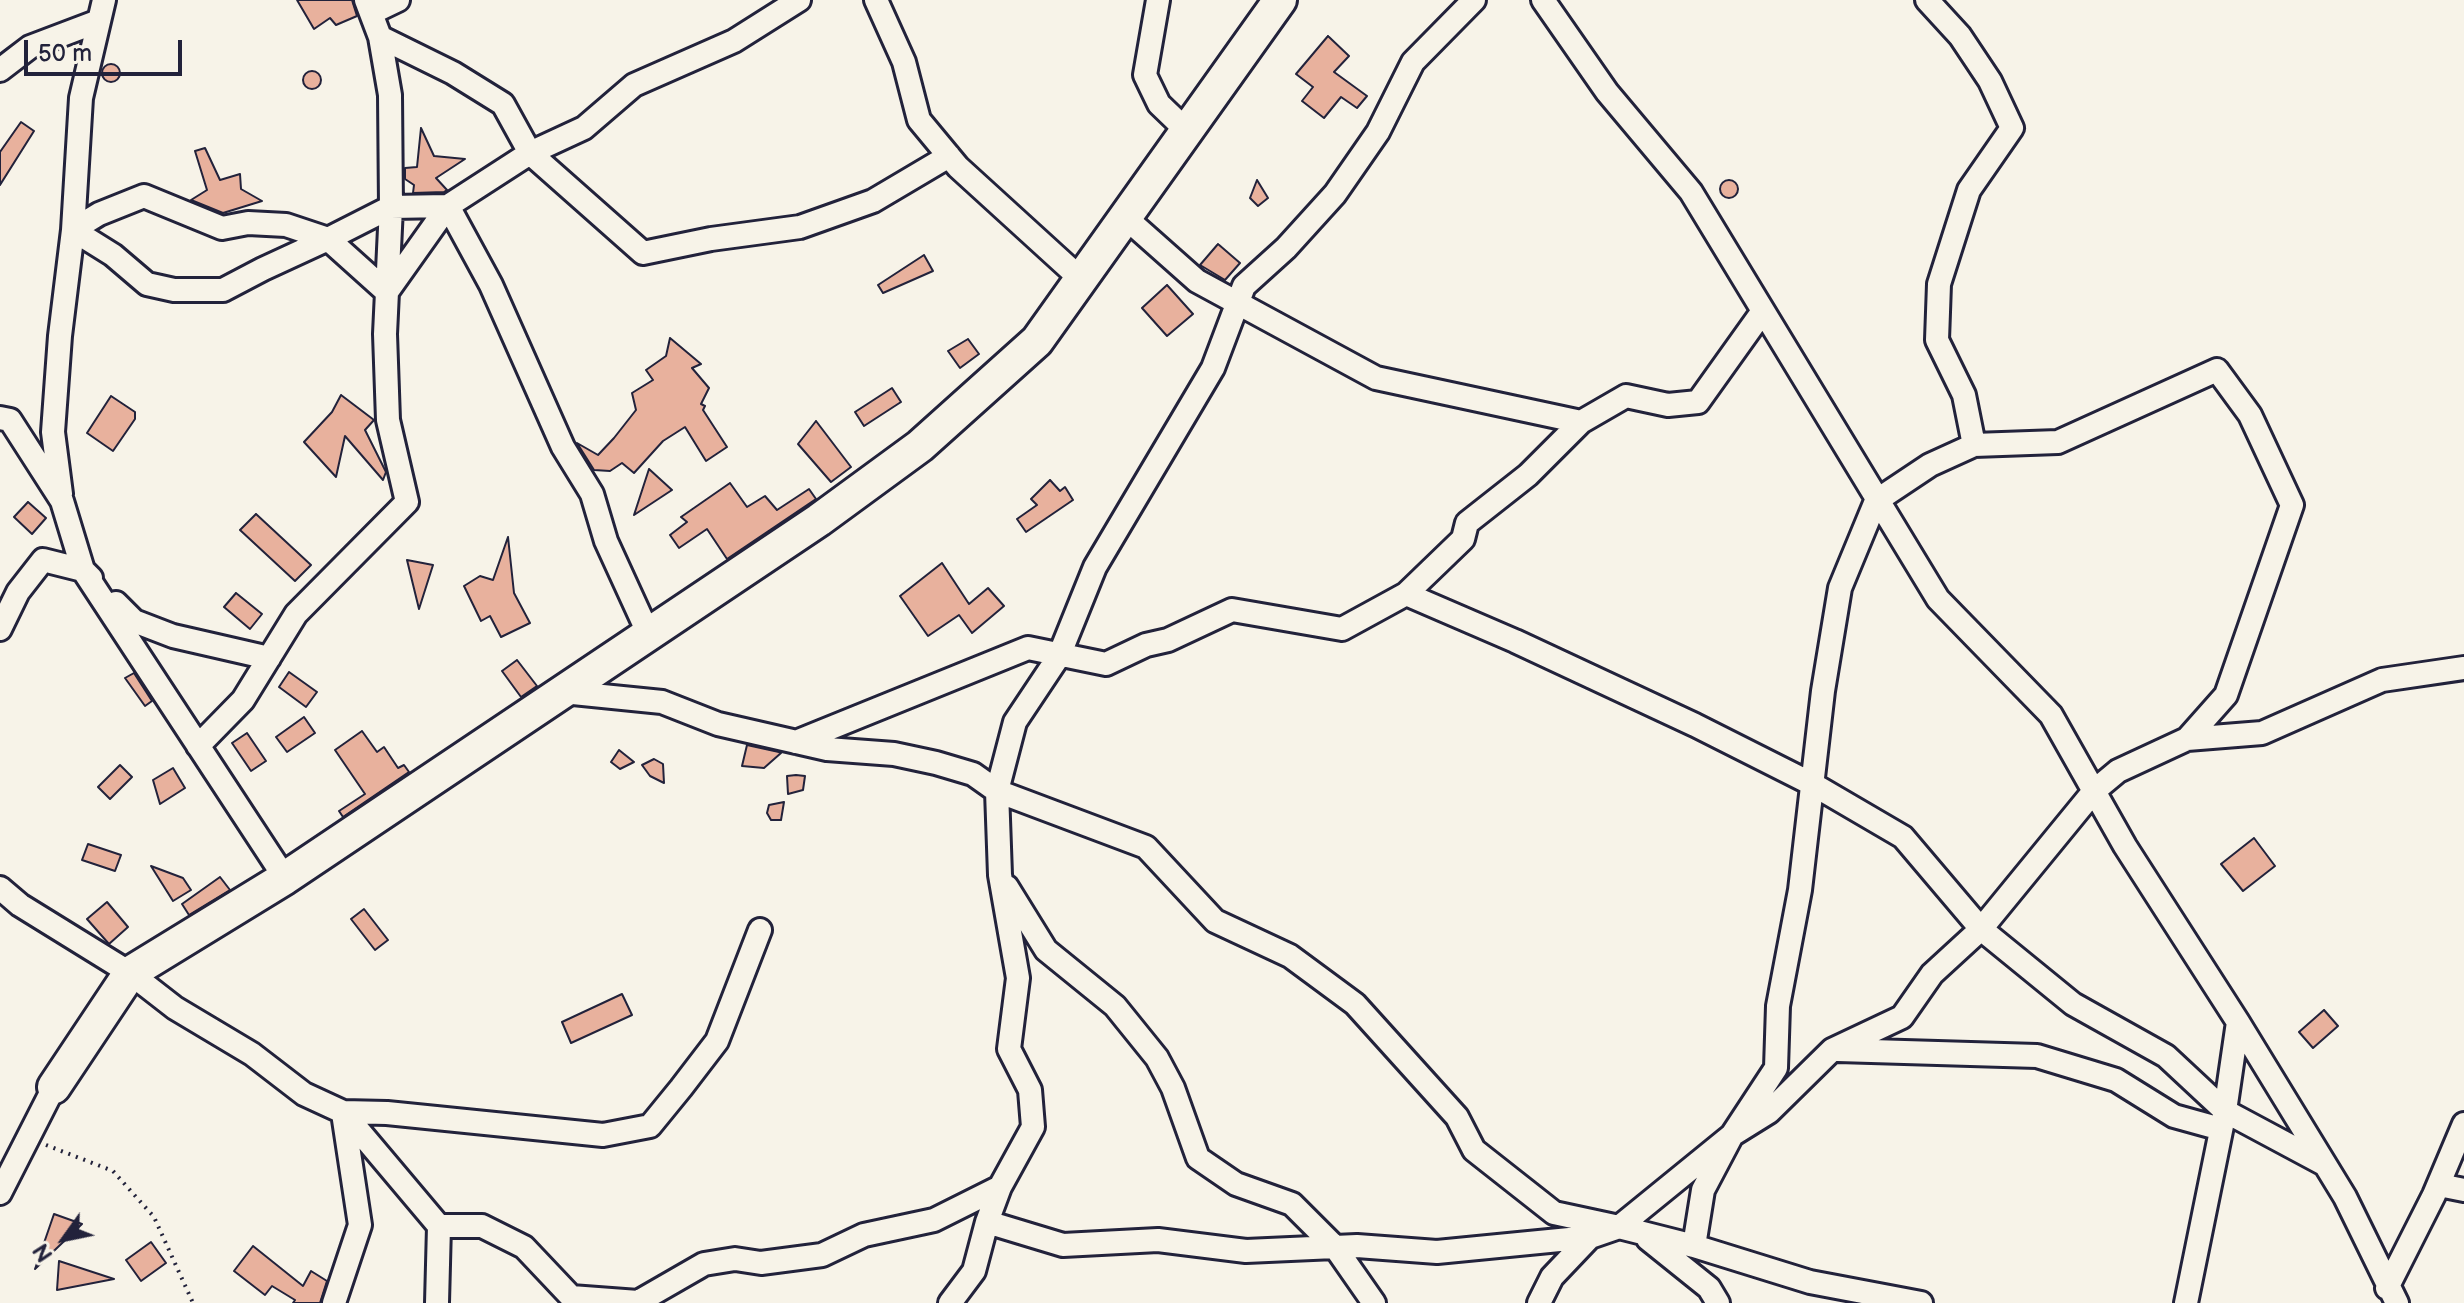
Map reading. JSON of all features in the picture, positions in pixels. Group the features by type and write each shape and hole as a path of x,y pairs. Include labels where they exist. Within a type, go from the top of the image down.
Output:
{"main road":[{"path":"54,1087 130,973 285,878 819,520 920,446 1037,341 1280,0"}],"street":[{"path":"104,0 96,22 81,98 73,230 53,432 62,501 83,570 285,878"},
{"path":"198,746 243,700 296,614 407,502 388,420 390,95 380,37 369,6 398,0"},
{"path":"387,292 448,206 530,153 584,128 634,85 734,41 799,0"},
{"path":"876,0 904,62 919,120 949,156 1023,229 1082,280"},
{"path":"1158,0 1145,75 1159,104 1187,131"},
{"path":"959,1298 974,1271 1000,1187 1033,1127 1030,1090 1009,1049 1018,978 1000,875 997,791 1015,722 1059,656 1095,567 1213,368 1244,286 1286,248 1335,194 1378,132 1413,62 1474,0"},
{"path":"1543,0 1607,92 1691,192 1938,599 2051,715 2094,791 2345,1197 2392,1296"},
{"path":"1927,0 1960,36 1990,81 2012,128 1969,190 1939,284 1937,340 1964,395 1974,445"},
{"path":"0,70 30,47 96,22"},
{"path":"380,37 453,73 503,104 530,153 643,253 711,239 800,227 873,201 949,156"},
{"path":"73,230 99,214 144,196 222,228 248,223 286,225 328,239 387,292"},
{"path":"73,230 113,255 147,284 174,290 223,290 391,207 448,206"},
{"path":"448,206 491,285 563,447 592,494 606,541 649,635"},
{"path":"1126,218 1197,281 1239,301 1276,325 1376,378 1581,422"},
{"path":"796,742 1028,648 1106,664 1232,610 1342,629 1406,594 1463,539 1467,523 1528,475 1581,422 1626,396 1668,405 1698,402 1763,311"},
{"path":"1694,1246 1703,1190 1732,1135 1776,1068 1778,1006 1800,890 1823,691 1840,588 1876,501 1930,465 1974,445 2058,442 2217,370 2250,415 2292,505 2226,695 2187,739"},
{"path":"0,418 10,420 62,501"},
{"path":"0,629 18,592 43,560 83,570 134,621 173,636 269,658"},
{"path":"1406,594 1529,647 1814,785 1903,837 1981,929 2073,1004 2166,1056 2223,1120"},
{"path":"987,1222 1063,1245 1158,1240 1246,1251 1335,1247 1437,1252 1590,1237 1630,1230 1732,1135 1769,1112 1832,1050 1902,1017 1932,974 1981,929 2094,791 2118,771 2187,739 2262,733 2382,680 2464,668"},
{"path":"563,692 662,702 718,724 796,742 936,763 973,774 997,791 1146,847 1215,921 1290,956 1355,1004 1457,1117 1474,1150 1554,1213 1694,1246 1810,1282 1921,1303"},
{"path":"1000,875 1046,950 1115,1006 1157,1058 1173,1088 1198,1158 1236,1184 1292,1204 1335,1247 1374,1303"},
{"path":"0,888 20,905 130,973 175,1008 252,1054 304,1094 343,1112 387,1113 603,1135 650,1126 717,1041 760,930"},
{"path":"2186,1303 2223,1120 2238,1022"},
{"path":"1832,1050 2037,1056 2116,1080 2174,1116 2223,1120 2325,1164"},
{"path":"0,1193 54,1087"},
{"path":"343,1112 439,1226 437,1303"},
{"path":"334,1303 360,1225 343,1112"},
{"path":"2392,1296 2464,1124"},
{"path":"2439,1185 2464,1190"},
{"path":"439,1226 482,1226 524,1247 574,1300 638,1302 704,1264 735,1259 761,1263 822,1255 864,1235 934,1220 1000,1187"},
{"path":"1630,1230 1709,1288 1718,1303"},
{"path":"1538,1302 1552,1277 1590,1237"}],"path":[{"path":"29,1139 113,1171 154,1217 193,1303"}],"building":[{"path":"297,0 352,0 357,16 336,25 330,18 314,29"},
{"path":"1328,36 1349,56 1334,72 1367,96 1357,108 1341,97 1324,118 1302,101 1313,87 1296,74"},
{"path":"107,64 115,64 120,73 118,80 107,82 102,77 102,69"},
{"path":"308,71 316,71 321,80 319,87 308,89 303,84 303,76"},
{"path":"21,122 34,131 0,185 0,152"},
{"path":"421,128 434,156 465,159 436,178 447,190 444,192 413,193 414,185 405,179 405,168 417,167"},
{"path":"205,148 220,180 240,174 241,189 262,201 223,213 191,200 207,190 195,151"},
{"path":"1257,180 1268,198 1258,206 1250,198"},
{"path":"1729,180 1738,189 1729,198 1720,189"},
{"path":"1218,244 1240,263 1225,280 1200,265"},
{"path":"924,255 933,271 883,293 878,285"},
{"path":"1167,285 1193,314 1167,336 1142,308"},
{"path":"670,338 701,364 692,368 709,388 701,404 727,447 706,461 685,427 663,441 634,473 622,463 610,471 594,470 577,443 598,455 614,438 636,410 632,393 653,380 646,370 666,356"},
{"path":"968,339 979,354 960,368 948,351"},
{"path":"892,388 901,402 864,426 855,412"},
{"path":"341,395 374,420 365,430 386,472 383,480 345,436 336,477 304,442 332,412"},
{"path":"111,396 135,412 135,419 113,451 87,433"},
{"path":"816,421 851,467 831,482 798,444"},
{"path":"649,469 672,490 634,515"},
{"path":"1050,480 1060,491 1065,487 1073,500 1026,532 1017,519 1037,505 1031,499"},
{"path":"730,483 747,507 765,496 777,510 809,489 816,499 727,559 707,529 679,548 670,535 687,522 681,517"},
{"path":"28,502 46,518 32,534 14,517"},
{"path":"256,514 311,565 295,581 240,530"},
{"path":"508,537 514,593 530,623 501,637 490,616 481,621 464,586 480,576 493,580"},
{"path":"407,560 433,565 419,609"},
{"path":"942,563 969,604 988,588 1004,606 972,633 959,615 928,636 900,596"},
{"path":"236,593 262,614 250,629 224,607"},
{"path":"517,660 537,686 521,697 502,671"},
{"path":"289,672 317,692 306,707 279,687"},
{"path":"134,673 152,701 145,706 125,678"},
{"path":"304,717 315,733 287,752 276,737"},
{"path":"362,731 377,752 384,747 398,768 404,765 409,772 343,817 339,811 365,794 335,750"},
{"path":"247,733 266,761 251,771 232,743"},
{"path":"747,745 781,753 764,768 742,766"},
{"path":"619,750 634,762 620,769 611,762"},
{"path":"654,759 663,764 664,783 650,776 642,765"},
{"path":"120,765 132,777 110,799 98,787"},
{"path":"173,768 185,788 160,804 153,780"},
{"path":"787,776 805,776 803,790 788,794"},
{"path":"784,802 781,820 771,820 767,813 769,805"},
{"path":"2254,838 2275,866 2243,891 2221,864"},
{"path":"88,844 121,855 115,871 82,860"},
{"path":"151,866 183,878 191,890 173,901"},
{"path":"220,877 230,890 189,915 182,904"},
{"path":"107,902 128,927 109,944 87,919"},
{"path":"364,909 388,940 375,950 351,919"},
{"path":"622,994 632,1015 571,1043 562,1022"},
{"path":"2324,1010 2338,1026 2313,1048 2299,1032"},
{"path":"54,1214 82,1224 35,1269"},
{"path":"151,1242 166,1263 141,1281 126,1260"},
{"path":"253,1246 303,1286 311,1271 327,1281 320,1303 293,1303 295,1300 272,1286 265,1295 234,1271"},
{"path":"59,1261 114,1279 57,1290"}]}
